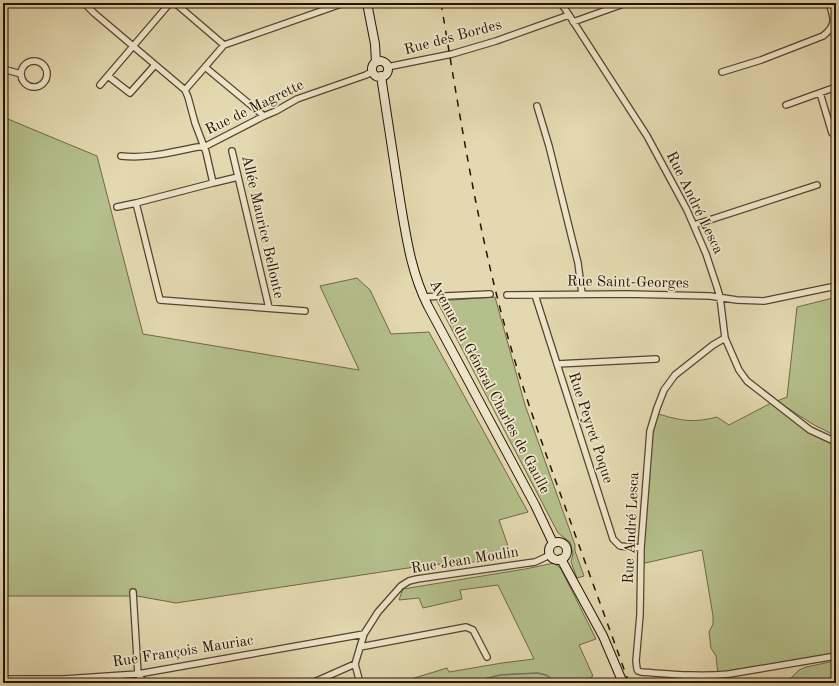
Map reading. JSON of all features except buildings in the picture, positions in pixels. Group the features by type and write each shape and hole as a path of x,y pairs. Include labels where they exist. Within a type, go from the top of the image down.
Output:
{"main road":[{"path":"368,3 375,44 382,63 388,69 386,74 381,76 376,75 372,67 382,63"},
{"path":"373,3 382,63"},
{"name":"Avenue du Général Charles de Gaulle","path":"381,76 408,247 423,297 532,500 553,543"},
{"path":"562,542 566,546 567,552 564,558 552,558 549,547 553,543 562,542"},
{"path":"561,559 603,636 623,683"}],"street":[{"path":"84,3 186,90 194,123 204,147 213,183"},
{"path":"100,85 170,3"},
{"path":"175,3 224,45"},
{"path":"186,90 224,45 344,3"},
{"name":"Rue André Lesca","path":"561,3 647,136 694,225 711,267 720,297 725,338 713,345 675,375 664,390 650,431 641,548 640,615 636,661 637,669 641,672 705,676 729,674 836,656"},
{"path":"573,22 626,3"},
{"path":"722,72 761,60 823,36 829,32 834,21 834,16 829,3"},
{"name":"Rue des Bordes","path":"382,63 452,54 496,41 569,15"},
{"path":"38,61 44,66 47,74 41,85 32,87 24,82 21,74 21,70 26,63 38,61"},
{"path":"108,76 130,93 155,64"},
{"path":"205,67 264,116"},
{"path":"3,69 21,74"},
{"name":"Rue de Magrette","path":"121,156 148,156 204,147 305,95 366,75 373,71"},
{"path":"786,105 836,87"},
{"path":"820,93 832,133"},
{"path":"537,106 549,146 578,263 582,294"},
{"name":"Allée Maurice Bellonte","path":"232,151 269,308"},
{"path":"117,207 238,177"},
{"path":"694,225 817,185"},
{"path":"136,203 160,300 305,311"},
{"name":"Rue Saint-Georges","path":"507,295 582,294 710,296 737,300 764,301 836,286"},
{"path":"423,297 490,294"},
{"name":"Rue Peyret Poque","path":"535,295 613,539 620,546 641,548"},
{"path":"725,338 739,370 747,381 810,430 836,442"},
{"path":"557,364 656,359"},
{"name":"Rue Jean Moulin","path":"355,664 364,634 378,612 401,586 409,581 535,562 550,555"},
{"path":"133,592 138,674 144,683"},
{"path":"360,647 466,627 473,630 487,657"},
{"name":"Rue François Mauriac","path":"3,679 64,680 138,674 364,634"},
{"path":"312,683 355,664 360,683"}],"green space":[{"path":"3,117 97,156 143,334 359,370 320,286 357,278 370,290 391,334 429,332 528,512 499,520 508,546 488,561 428,565 176,603 137,596 3,596"},
{"path":"836,296 836,436 814,425 777,401 787,397 797,307"},
{"path":"495,297 525,405 575,545 575,551 584,576 577,578 571,562 573,554 570,542 558,533 437,301"},
{"path":"773,402 810,430 836,442 836,656 718,675 716,656 711,648 709,632 713,624 713,616 702,550 641,564 650,431 655,414 660,414 671,418 690,420 701,420 717,417 729,425"},
{"path":"554,563 561,569 596,639 579,645 593,676 583,682 584,683 398,683 447,668 449,672 534,659 498,585 460,590 462,599 423,608 419,598 399,600 403,589"},
{"path":"834,662 836,670 836,683 786,683 799,670"}],"waterway":[{"path":"468,683 500,675 537,673 546,675 558,683"}],"railway":[{"path":"441,3 481,226 514,358 534,420 629,683"}]}
